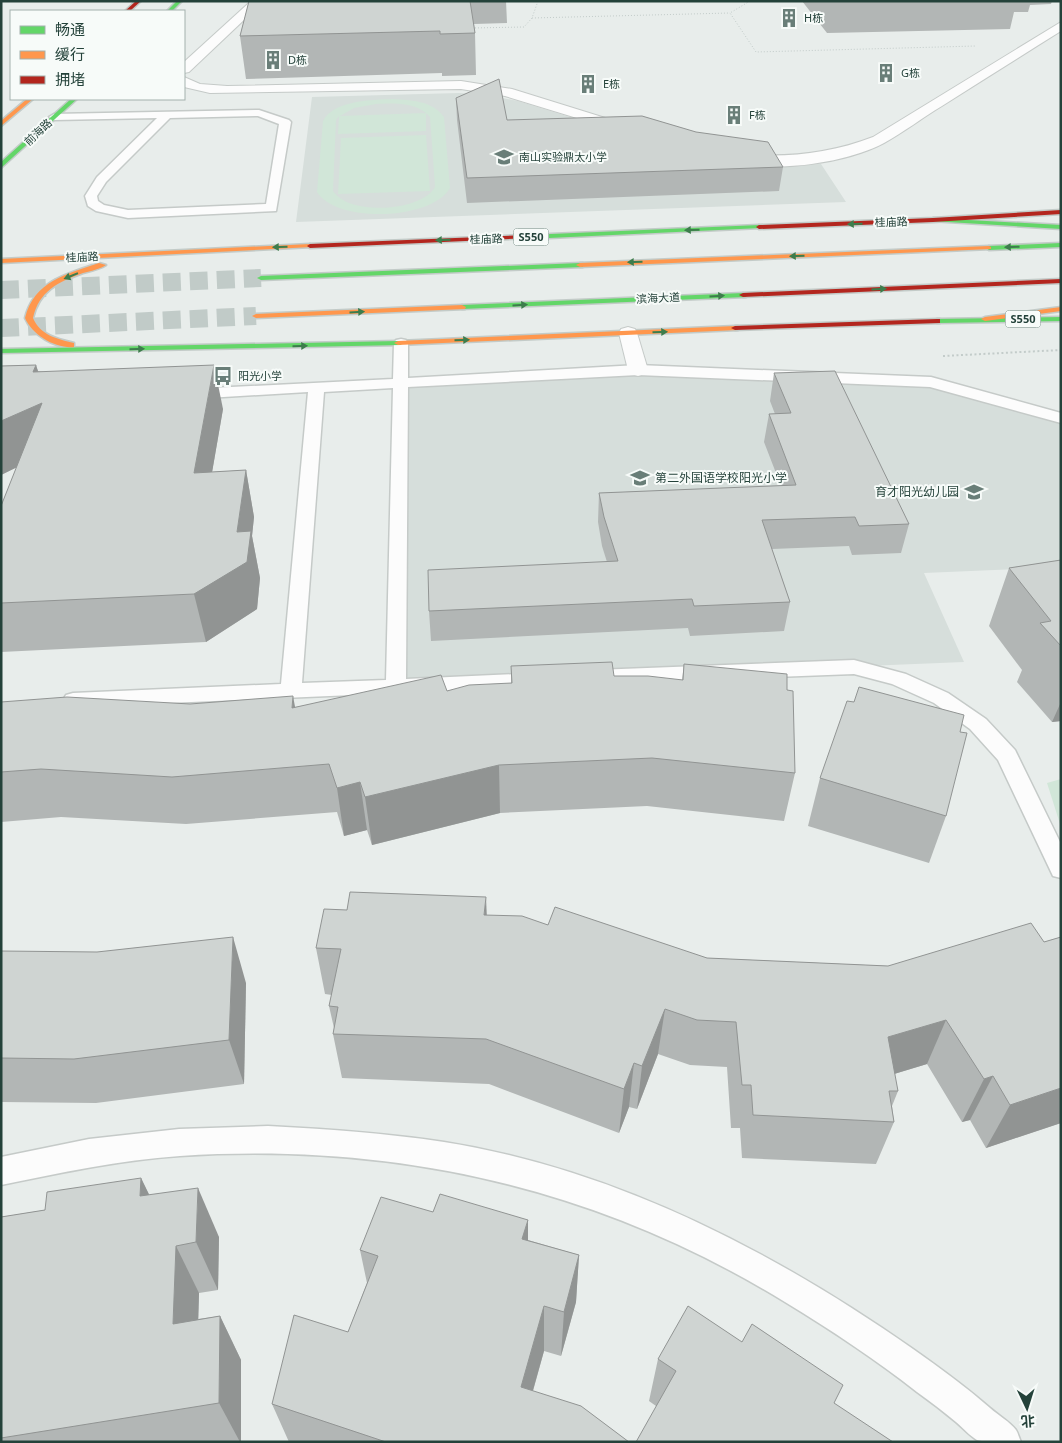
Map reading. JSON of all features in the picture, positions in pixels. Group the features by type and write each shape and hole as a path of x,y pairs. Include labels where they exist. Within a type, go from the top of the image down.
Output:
{"main road":[{"path":"129,10 139,1"},
{"path":"170,10 180,1"},
{"path":"1,124 29,100"},
{"name":"前海路","path":"1,166 73,100"},
{"name":"桂庙路","path":"1,261 933,220 1061,212"},
{"path":"933,220 1061,227"},
{"path":"261,278 1061,245"},
{"path":"20,248 43,252 112,256"},
{"path":"114,349 72,345 46,338 34,329 29,319 30,307 49,286 72,275 103,265 152,254"},
{"name":"滨海大道","path":"256,316 1061,280"},
{"path":"985,320 1061,309"},
{"name":"S550","path":"1,351 401,343 985,320 1061,319"}],"street":[{"path":"185,68 258,1"},
{"path":"728,157 753,160 814,159 860,148 878,140 1061,26"},
{"path":"185,83 204,89 228,90 461,85 507,92 638,133"},
{"path":"628,333 638,370"}],"lane":[{"path":"54,117 260,113 285,122 272,208 128,214 100,208 92,203 90,196 101,180 167,115"},
{"path":"396,685 401,343"},
{"path":"178,395 638,370 931,382 1061,418"},
{"path":"291,690 316,389"},
{"path":"50,701 854,667 899,679 941,698 978,724 1007,756 1061,869"},
{"path":"1,1171 38,1162 137,1145 233,1138 328,1140 421,1151 514,1171 606,1199 700,1239 794,1289 891,1352 1004,1442"}],"path":[{"path":"466,28 524,27 532,18 538,1"},
{"path":"532,18 730,13 750,1"},
{"path":"730,13 756,52 1032,45"}],"shaded area":[{"name":"南山实验鼎太小学","path":"459,93 487,95 518,101 690,154 785,165 821,164 846,202 296,222 312,97"},
{"name":"第二外国语学校阳光小学","path":"638,370 931,382 1061,418 1061,567 924,573 964,662 396,685 401,384"}],"green space":[{"path":"393,99 421,102 434,108 444,117 450,188 440,199 424,207 405,212 363,213 344,209 328,202 317,192 323,121 328,114 344,105 354,102","holes":["376,104 412,106 426,113 340,116 354,108","426,113 430,117 435,187 427,195 415,202 385,208 354,204 341,199 333,191 336,120 339,116 338,134 426,131"]},
{"path":"426,135 430,191 338,194 341,138"},
{"path":"1061,779 1061,827 1047,783"}],"building":[{"path":"249,1 470,1 475,33 440,34 440,31 240,36"},
{"path":"499,79 507,120 642,116 696,132 768,142 783,167 467,178 456,98"},
{"path":"36,365 33,372 214,365 194,473 246,470 237,532 251,531 247,562 194,594 1,603 1,506 42,403 1,421 1,366"},
{"path":"835,371 909,524 859,526 855,517 762,520 790,602 694,606 692,599 429,611 428,570 618,561 604,517 599,493 796,485 769,414 791,413 774,373"},
{"path":"1061,560 1061,646 1040,623 1051,621 1009,568"},
{"path":"612,662 614,676 648,676 683,680 684,664 787,674 787,690 793,691 795,773 652,758 499,765 365,797 360,782 337,788 329,764 172,777 41,769 1,772 1,702 67,697 190,704 293,696 292,708 441,675 447,691 469,685 512,683 511,666"},
{"path":"859,687 964,715 960,732 967,733 946,816 820,778 847,701 854,702"},
{"path":"350,892 486,897 484,915 522,916 548,925 555,907 707,958 888,966 1031,923 1044,942 1061,937 1061,1088 1010,1105 993,1076 984,1079 946,1020 888,1037 898,1091 889,1091 894,1122 753,1115 751,1085 742,1085 736,1022 697,1020 665,1009 642,1066 634,1063 624,1089 486,1039 333,1034 338,1007 329,1006 341,949 316,948 324,909 347,910"},
{"path":"233,937 229,1040 74,1059 1,1058 1,951 97,952"},
{"path":"141,1178 140,1196 198,1188 196,1242 176,1246 173,1324 220,1316 219,1403 1,1438 1,1217 45,1210 47,1192"},
{"path":"440,1194 528,1220 522,1239 579,1255 564,1312 544,1306 521,1387 581,1406 629,1442 386,1442 272,1404 294,1315 348,1332 378,1256 360,1250 381,1197 433,1212"},
{"path":"688,1306 742,1342 752,1324 843,1385 834,1403 893,1442 636,1442 676,1371 658,1359"}],"tunnel":[{"path":"1,290 261,278"},
{"path":"1,328 256,316"}],"traffic: fast":[{"path":"170,10 180,1"},
{"path":"1,166 73,100"},
{"path":"933,220 1061,227"},
{"path":"528,237 759,227"},
{"path":"989,248 1061,245"},
{"path":"261,278 580,265"},
{"path":"462,307 743,295"},
{"path":"937,321 1061,319"},
{"path":"1,351 398,343"}],"traffic: slow":[{"path":"1,124 29,100"},
{"path":"1,261 310,246"},
{"path":"580,265 989,248"},
{"path":"71,345 46,337 35,330 29,318 32,306 38,296 56,282 102,265"},
{"path":"256,316 462,307"},
{"path":"985,319 1061,309"},
{"path":"398,343 735,328"}],"traffic: jam":[{"path":"128,10 139,1"},
{"path":"759,227 933,220 1061,212"},
{"path":"310,246 528,237"},
{"path":"743,295 1061,281"},
{"path":"735,328 937,321"}],"place":[{"name":"H栋","path":"789,18"},
{"name":"D栋","path":"273,60"},
{"name":"G栋","path":"886,73"},
{"name":"E栋","path":"588,84"},
{"name":"F栋","path":"734,115"},
{"name":"南山实验鼎太小学","path":"504,157"},
{"name":"阳光小学","path":"223,376"},
{"name":"第二外国语学校阳光小学","path":"640,478"},
{"name":"育才阳光幼儿园","path":"974,492"}]}
